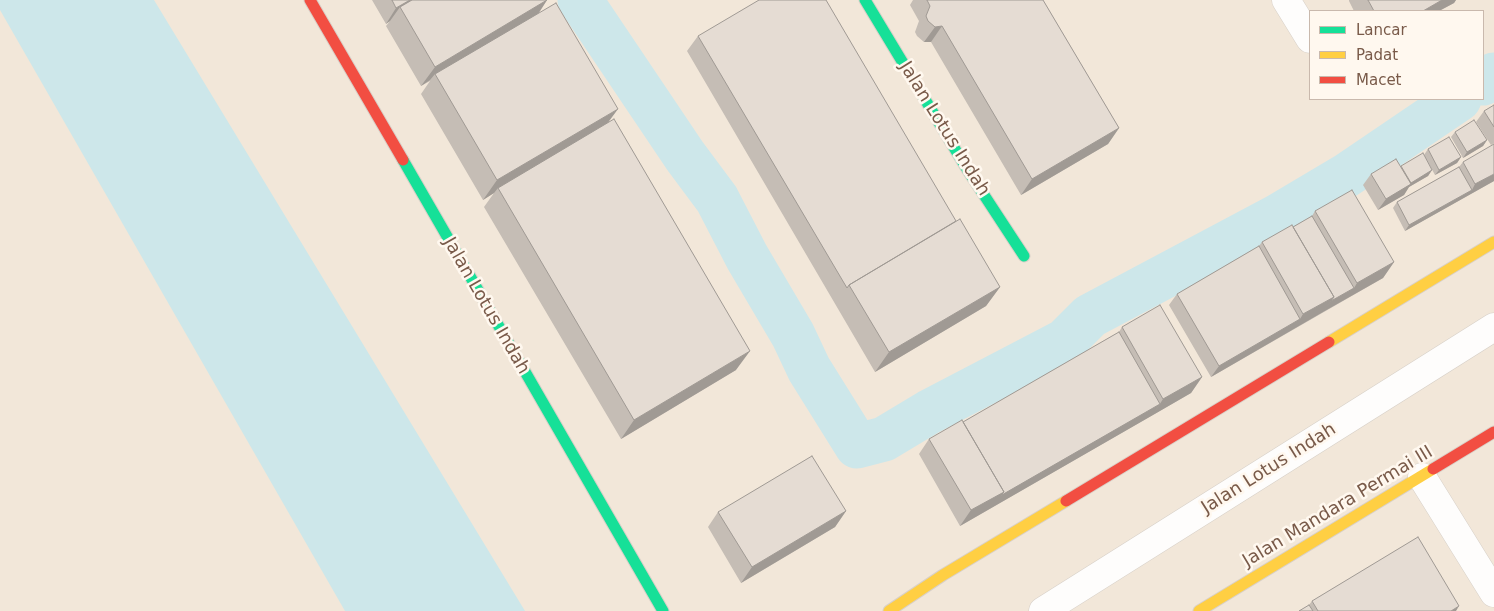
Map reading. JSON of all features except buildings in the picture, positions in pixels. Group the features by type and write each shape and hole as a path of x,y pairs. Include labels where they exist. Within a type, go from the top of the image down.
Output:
{"street":[{"name":"Jalan Lotus Indah","path":"310,0 663,611"},
{"name":"Jalan Lotus Indah","path":"865,0 968,169 1024,256"},
{"path":"1286,0 1309,37"},
{"path":"890,611 943,575 1494,242"},
{"name":"Jalan Lotus Indah","path":"1043,611 1494,327"},
{"name":"Jalan Mandara Permai III","path":"1199,611 1494,432"},
{"path":"1422,477 1494,594"}],"shaded area":[{"path":"0,0 1494,0 1494,611 0,611"}],"water":[{"path":"0,0 154,0 525,611 345,611 0,10"}],"waterway":[{"path":"580,0 685,156 717,199 747,257 793,335 809,369 857,446 884,439 929,412 1065,341 1090,316 1278,216 1347,175 1458,100"},
{"path":"1484,82 1494,75"}],"traffic: fast":[{"path":"865,0 967,169 1024,256"},
{"path":"403,160 663,611"}],"traffic: slow":[{"path":"1329,342 1494,242"},
{"path":"1199,611 1433,469"},
{"path":"889,611 943,575 1066,501"}],"traffic: jam":[{"path":"310,0 403,160"},
{"path":"1066,501 1329,342"},
{"path":"1433,469 1494,432"}]}
